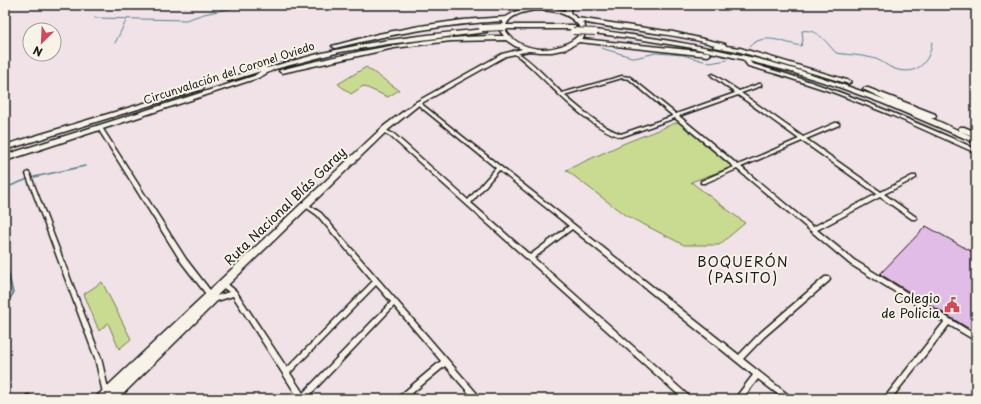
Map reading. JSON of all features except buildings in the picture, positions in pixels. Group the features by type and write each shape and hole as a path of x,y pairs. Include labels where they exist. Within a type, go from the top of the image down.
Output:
{"highway":[{"path":"550,9 564,5"},
{"path":"567,14 569,5"},
{"path":"336,46 405,29 445,23 506,19 516,13 534,7 550,9 567,14 576,19 589,22 706,40 738,49"},
{"path":"506,19 503,30 510,40"},
{"path":"256,77 338,58 414,44 492,38 510,40 528,48 557,50 569,46 578,40 583,30 576,19"},
{"name":"Circunvalación del Coronel Oviedo","path":"5,148 336,46 449,30 504,29 595,30 738,49 798,66 882,94 976,135"},
{"name":"Circunvalación del Coronel Oviedo","path":"5,158 256,77 260,73 294,62 350,48 399,39 483,30"},
{"name":"Circunvalación del Coronel Oviedo","path":"595,30 676,43 741,57 852,89 976,141"},
{"name":"Ruta Nacional Blás Garay","path":"504,55 511,47 510,40"},
{"path":"578,40 741,57"},
{"name":"Ruta Nacional Blás Garay","path":"107,397 383,130 418,104 504,55 528,48"}],"street":[{"path":"514,52 522,57 597,125 613,134 621,136 760,85"},
{"path":"741,57 750,65 816,85 914,123 976,150"},
{"path":"713,75 914,218"},
{"path":"563,94 626,77 630,78 852,262 976,338"},
{"path":"418,104 789,399"},
{"path":"703,182 837,124"},
{"path":"99,127 184,261 211,296"},
{"path":"383,130 392,135 688,399"},
{"path":"468,203 499,167"},
{"path":"28,174 98,358 107,397 215,299 234,293"},
{"path":"812,229 914,177"},
{"path":"306,205 319,214 478,399"},
{"path":"530,258 573,226"},
{"path":"738,359 762,335 827,279"},
{"path":"286,373 376,281"},
{"path":"223,284 234,293 303,398 394,302"},
{"path":"887,399 948,321"},
{"path":"400,399 446,361"},
{"path":"738,399 758,374"}],"green space":[{"path":"366,67 399,90 388,97 363,86 351,94 338,84"},
{"path":"678,122 732,167 691,182 745,223 719,245 684,245 625,215 566,170 625,143"},
{"path":"102,282 131,339 119,349 108,323 99,331 84,294"}],"waterway":[{"path":"95,18 186,20 204,14 247,5"},
{"path":"115,43 127,19"},
{"path":"749,47 755,42 767,39 774,39 801,46 803,40 802,31 807,31 821,37 836,53 871,58 895,69 909,71 921,66 925,62 931,49 932,42"},
{"path":"601,48 635,58 656,53 683,55 710,63 727,60"},
{"path":"34,177 85,166"},
{"path":"5,188 28,179"},
{"path":"5,259 13,294 5,304"}],"place":[{"name":"Colegio de Policia","path":"952,305"}],"district":[{"name":"BOQUERÓN (PASITO)","path":"743,270"}]}
